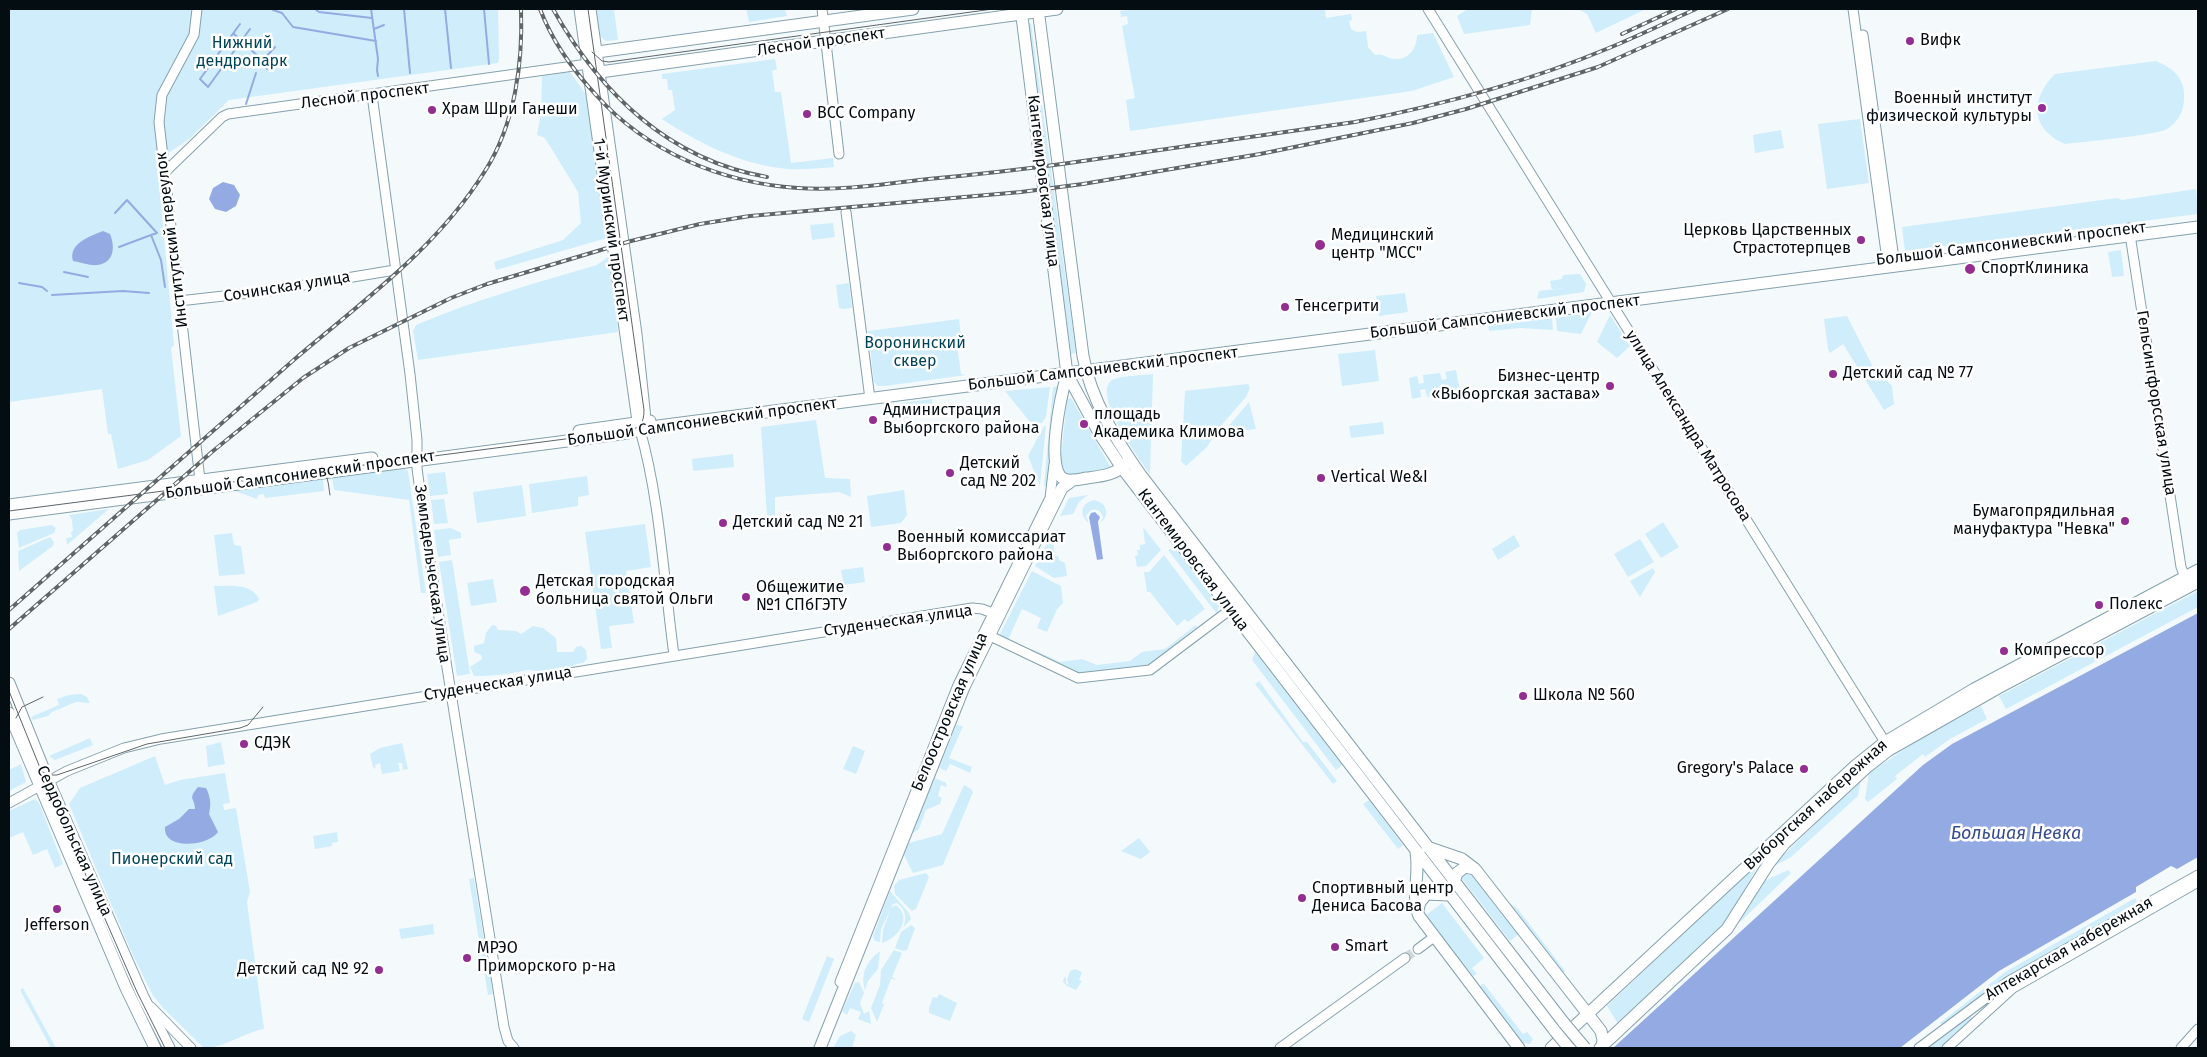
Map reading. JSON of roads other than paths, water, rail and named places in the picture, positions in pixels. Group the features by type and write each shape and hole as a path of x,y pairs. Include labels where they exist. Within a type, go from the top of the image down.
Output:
{"main road":[{"name":"1-й Муринский проспект","path":"580,9 642,426"},
{"name":"1-й Муринский проспект","path":"590,9 600,72 642,426"},
{"name":"Лесной проспект","path":"597,52 913,9"},
{"name":"Лесной проспект","path":"600,72 1021,12 1057,9"},
{"name":"Кантемировская улица","path":"1038,10 1086,370 1095,397 1128,457 1420,848 1448,895 1559,1027"},
{"name":"Кантемировская улица","path":"1021,12 1067,372 1100,433 1122,468 1420,848 1454,882 1559,1027"},
{"path":"597,52 588,64 600,72"},
{"name":"Большой Сампсониевский проспект","path":"9,514 418,456 2130,232 2198,220"},
{"name":"Большой Сампсониевский проспект","path":"2130,232 2198,227"},
{"name":"Белоостровская улица","path":"1054,461 1060,399 1067,372"},
{"name":"Большой Сампсониевский проспект","path":"9,505 200,480 418,456"},
{"path":"1054,461 1061,477 1073,480 1109,475 1122,468 1128,457"},
{"name":"Белоостровская улица","path":"820,1048 953,714 996,613 1062,488 1073,480"},
{"name":"Выборгская набережная","path":"1551,1048 1855,766 1885,742 1974,689 2198,570"},
{"name":"Выборгская набережная","path":"1601,1047 1727,929 1769,863 1784,844 1866,768 1890,750 1998,688 2198,582"},
{"name":"Сердобольская улица","path":"9,683 43,783"},
{"name":"Сердобольская улица","path":"9,713 43,783 138,1000"},
{"path":"1519,1048 1419,916 1415,906 1420,848 1462,859 1474,869 1603,1035 1601,1047"},
{"path":"1454,882 1460,869 1465,867 1474,869"},
{"path":"1419,916 1420,902 1426,894 1448,895"},
{"path":"138,1000 155,1048"},
{"path":"138,1000 169,1048"},
{"path":"1559,1027 1570,1048"},
{"path":"1559,1027 1585,1048"}],"street":[{"name":"Институтский переулок","path":"197,9 194,35 161,100 159,128 200,480"},
{"path":"822,9 822,22 839,154"},
{"name":"улица Александра Матросова","path":"1428,9 1885,742"},
{"path":"1853,9 1891,262"},
{"path":"1859,9 1891,262"},
{"name":"Лесной проспект","path":"164,173 222,117 228,114 588,64"},
{"name":"Земледельческая улица","path":"372,95 418,456 425,528 504,1027 508,1041 514,1048"},
{"path":"846,212 870,397"},
{"name":"Гельсингфорсская улица","path":"2130,232 2180,558 2185,577"},
{"name":"Сочинская улица","path":"179,302 268,291 395,270"},
{"name":"1-й Муринский проспект","path":"642,426 674,655"},
{"name":"Белоостровская улица","path":"814,1048 958,685 996,613 1050,498 1054,461"},
{"name":"Студенческая улица","path":"9,803 43,783 115,751 154,740 972,608 996,613"},
{"path":"988,635 1078,678 1150,670 1231,609"},
{"name":"Аптекарская набережная","path":"1919,1048 1967,1011 2021,974 2198,875"},
{"name":"Аптекарская набережная","path":"1947,1048 2013,988 2198,882"},
{"path":"1418,949 1434,937"},
{"path":"1280,1048 1405,958"},
{"name":"Сердобольская улица","path":"138,1000 191,1048"},
{"path":"1967,1011 1975,1012 1976,1021"},
{"path":"2181,1048 2198,1029"}],"water":[{"path":"223,182 234,185 240,195 236,206 226,212 215,209 209,199 213,188"},
{"path":"103,231 110,234 113,244 112,253 107,261 103,264 95,265 73,261 72,255 77,245 86,238"},
{"path":"1095,512 1100,517 1098,522 1103,559 1097,560 1089,517 1091,513"},
{"name":"Большая Невка","path":"2198,613 2198,857 2177,869 2171,866 2136,887 2136,892 1999,971 1900,1048 1613,1048 1923,765 1952,744"},
{"path":"198,787 206,788 208,792 210,801 209,814 218,832 213,837 197,843 187,844 171,840 166,835 165,827 179,819 189,809 195,809 192,797"}],"waterway":[{"path":"315,9 319,12 372,18"},
{"path":"371,9 378,59 378,76"},
{"path":"404,9 410,73"},
{"path":"445,9 451,68"},
{"path":"484,9 489,64"},
{"path":"273,10 282,13 293,27 376,41"},
{"path":"240,24 200,79 208,87 250,29"},
{"path":"374,29 384,25"},
{"path":"234,34 262,60 267,69"},
{"path":"263,60 275,47"},
{"path":"246,104 256,73"},
{"path":"115,213 127,200 157,233 151,235 161,260 165,287"},
{"path":"119,247 151,235"},
{"path":"64,272 88,277"},
{"path":"19,283 42,287 47,291"},
{"path":"52,295 123,291 149,293"}],"tunnel":[{"path":"1405,958 1418,949"}],"tram line":[{"path":"9,511 627,431 638,426 642,422 644,410 588,9"},
{"path":"592,52 602,61 609,62 993,9"},
{"path":"317,468 326,475 330,495"},
{"path":"9,691 53,800 137,992 165,1048"},
{"path":"16,718 22,707 43,697"},
{"path":"38,769 48,775 57,775 147,744 240,728 248,725 263,707"}],"railway":[{"path":"9,610 296,358 398,272 445,224 466,199 485,171 504,133 515,93 518,72 521,9"},
{"path":"540,9 557,44 579,76 616,115 638,133 662,148 714,171 770,185 814,189 863,187 1062,164 1355,122 1452,100 1547,72 1609,48 1696,9"},
{"path":"553,9 592,68 616,95 641,118 669,139 699,155 732,168 767,177"},
{"path":"1622,34 1676,9"},
{"path":"9,629 213,451 303,378 349,348 451,298 487,284 631,241 700,224 750,216 1021,192 1083,184 1260,154 1413,123 1466,109 1598,67 1728,9"}],"place":[{"name":"Вифк","path":"1910,41"},
{"name":"Военный институт физической культуры","path":"2042,108"},
{"name":"Храм Шри Ганеши","path":"432,110"},
{"name":"BCC Company","path":"807,114"},
{"name":"Церковь Царственных Страстотерпцев","path":"1861,240"},
{"name":"Медицинский центр \"МСС\"","path":"1320,245"},
{"name":"СпортКлиника","path":"1970,269"},
{"name":"Тенсегрити","path":"1285,307"},
{"name":"Детский сад № 77","path":"1833,374"},
{"name":"Бизнес-центр «Выборгская застава»","path":"1610,386"},
{"name":"Администрация Выборгского района","path":"873,420"},
{"name":"площадь Академика Климова","path":"1084,424"},
{"name":"Детский сад № 202","path":"950,473"},
{"name":"Vertical We&I","path":"1321,478"},
{"name":"Бумагопрядильная мануфактура \"Невка\"","path":"2125,521"},
{"name":"Детский сад № 21","path":"723,523"},
{"name":"Военный комиссариат Выборгского района","path":"887,547"},
{"name":"Детская городская больница святой Ольги","path":"525,591"},
{"name":"Общежитие №1 СПбГЭТУ","path":"746,597"},
{"name":"Полекс","path":"2099,605"},
{"name":"Компрессор","path":"2004,651"},
{"name":"Школа № 560","path":"1523,696"},
{"name":"СДЭК","path":"244,744"},
{"name":"Gregory's Palace","path":"1804,769"},
{"name":"Спортивный центр Дениса Басова","path":"1302,898"},
{"name":"Jefferson","path":"57,909"},
{"name":"Smart","path":"1335,947"},
{"name":"МРЭО Приморского р-на","path":"467,958"},
{"name":"Детский сад № 92","path":"379,970"}],"park label":[{"name":"Нижний дендропарк","path":"242,53"},
{"name":"Воронинский сквер","path":"915,353"},
{"name":"Пионерский сад","path":"172,860"}]}
